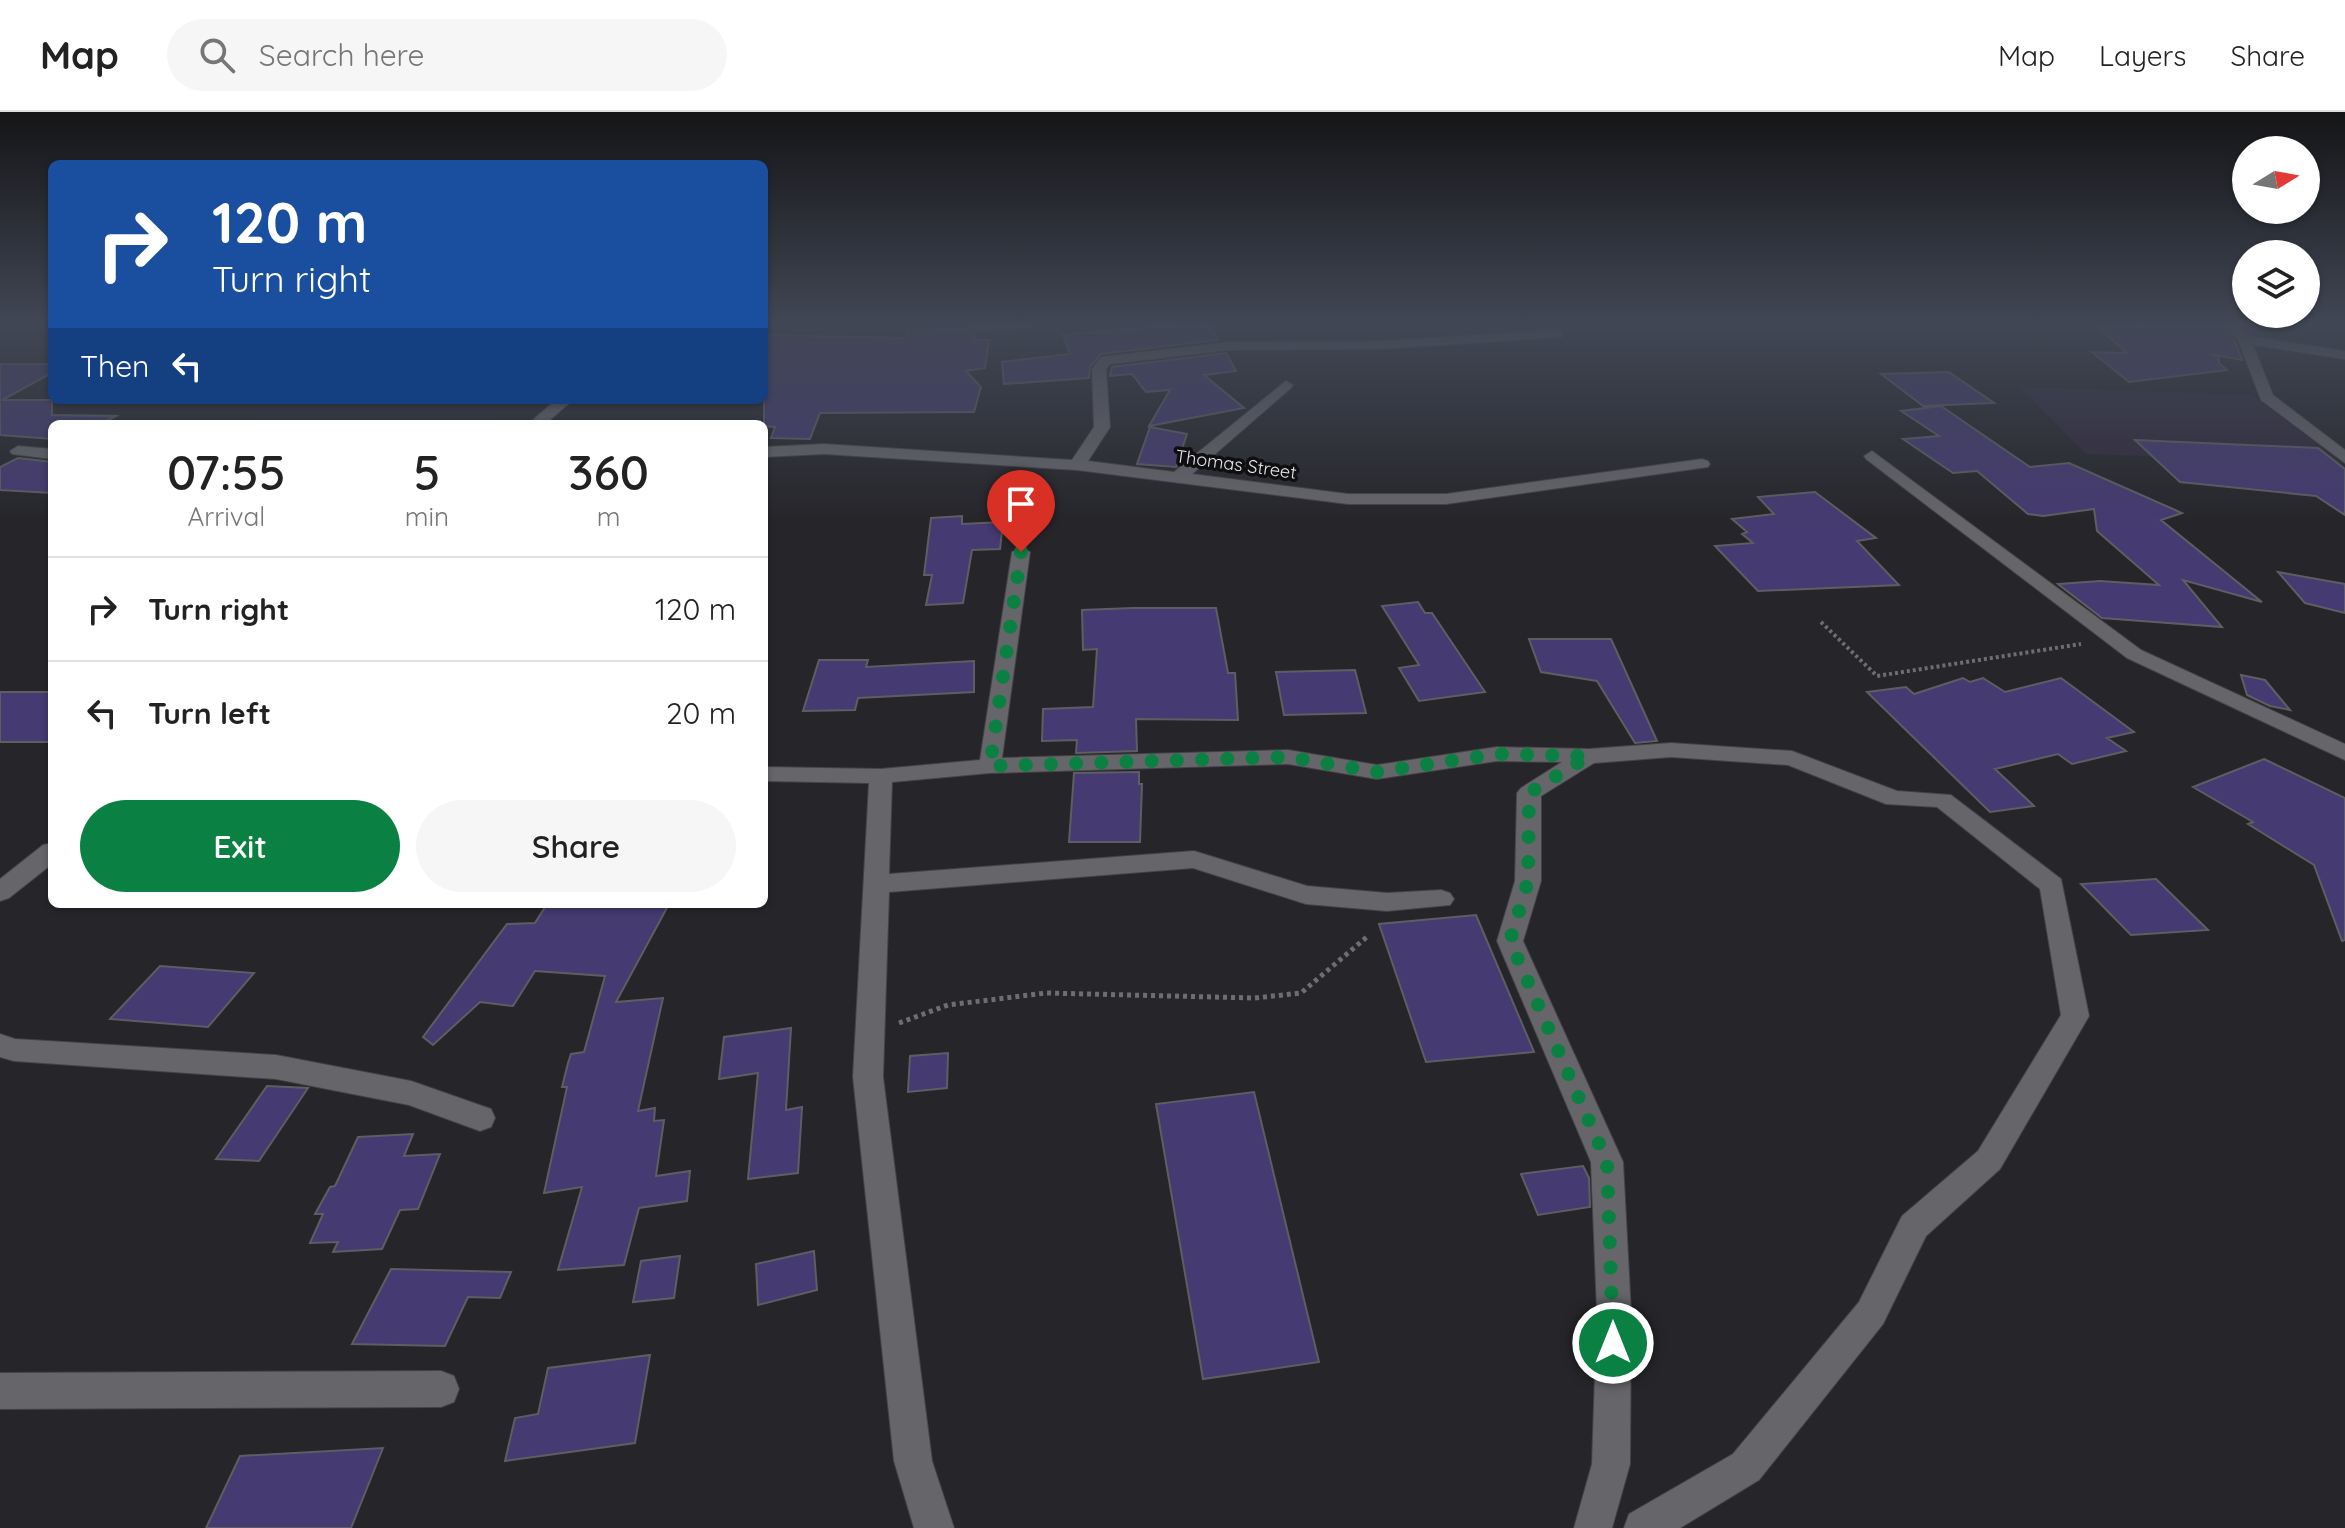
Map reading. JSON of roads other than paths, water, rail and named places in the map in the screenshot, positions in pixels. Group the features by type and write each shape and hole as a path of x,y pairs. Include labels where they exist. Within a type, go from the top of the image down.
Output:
{"street":[{"path":"1077,465 1102,427 1100,389"},
{"path":"1180,476 1281,389"},
{"path":"2263,389 2266,397 2345,458"},
{"path":"541,420 560,404"},
{"name":"Thomas Street","path":"768,452 824,449 1077,465 1348,499 1446,499 1702,464"},
{"path":"18,451 48,454"},
{"path":"1872,456 2134,654 2345,753"},
{"path":"990,766 1021,552"},
{"path":"768,774 881,776 990,766 1288,757 1377,772 1497,754 1589,756 1671,750 1792,758 1894,799 1943,800 2052,885 2075,1016 1989,1160 1914,1226 1871,1313 1746,1467 1643,1528"},
{"path":"1589,756 1529,793 1528,881 1510,941 1607,1162 1614,1312 1611,1464 1593,1528"},
{"path":"881,776 868,1077 913,1461 934,1528"},
{"path":"0,892 48,854"},
{"path":"878,884 1194,859 1306,895 1387,902 1441,899"},
{"path":"0,1045 14,1050 276,1067 411,1093 480,1118"},
{"path":"0,1391 441,1389"}]}
